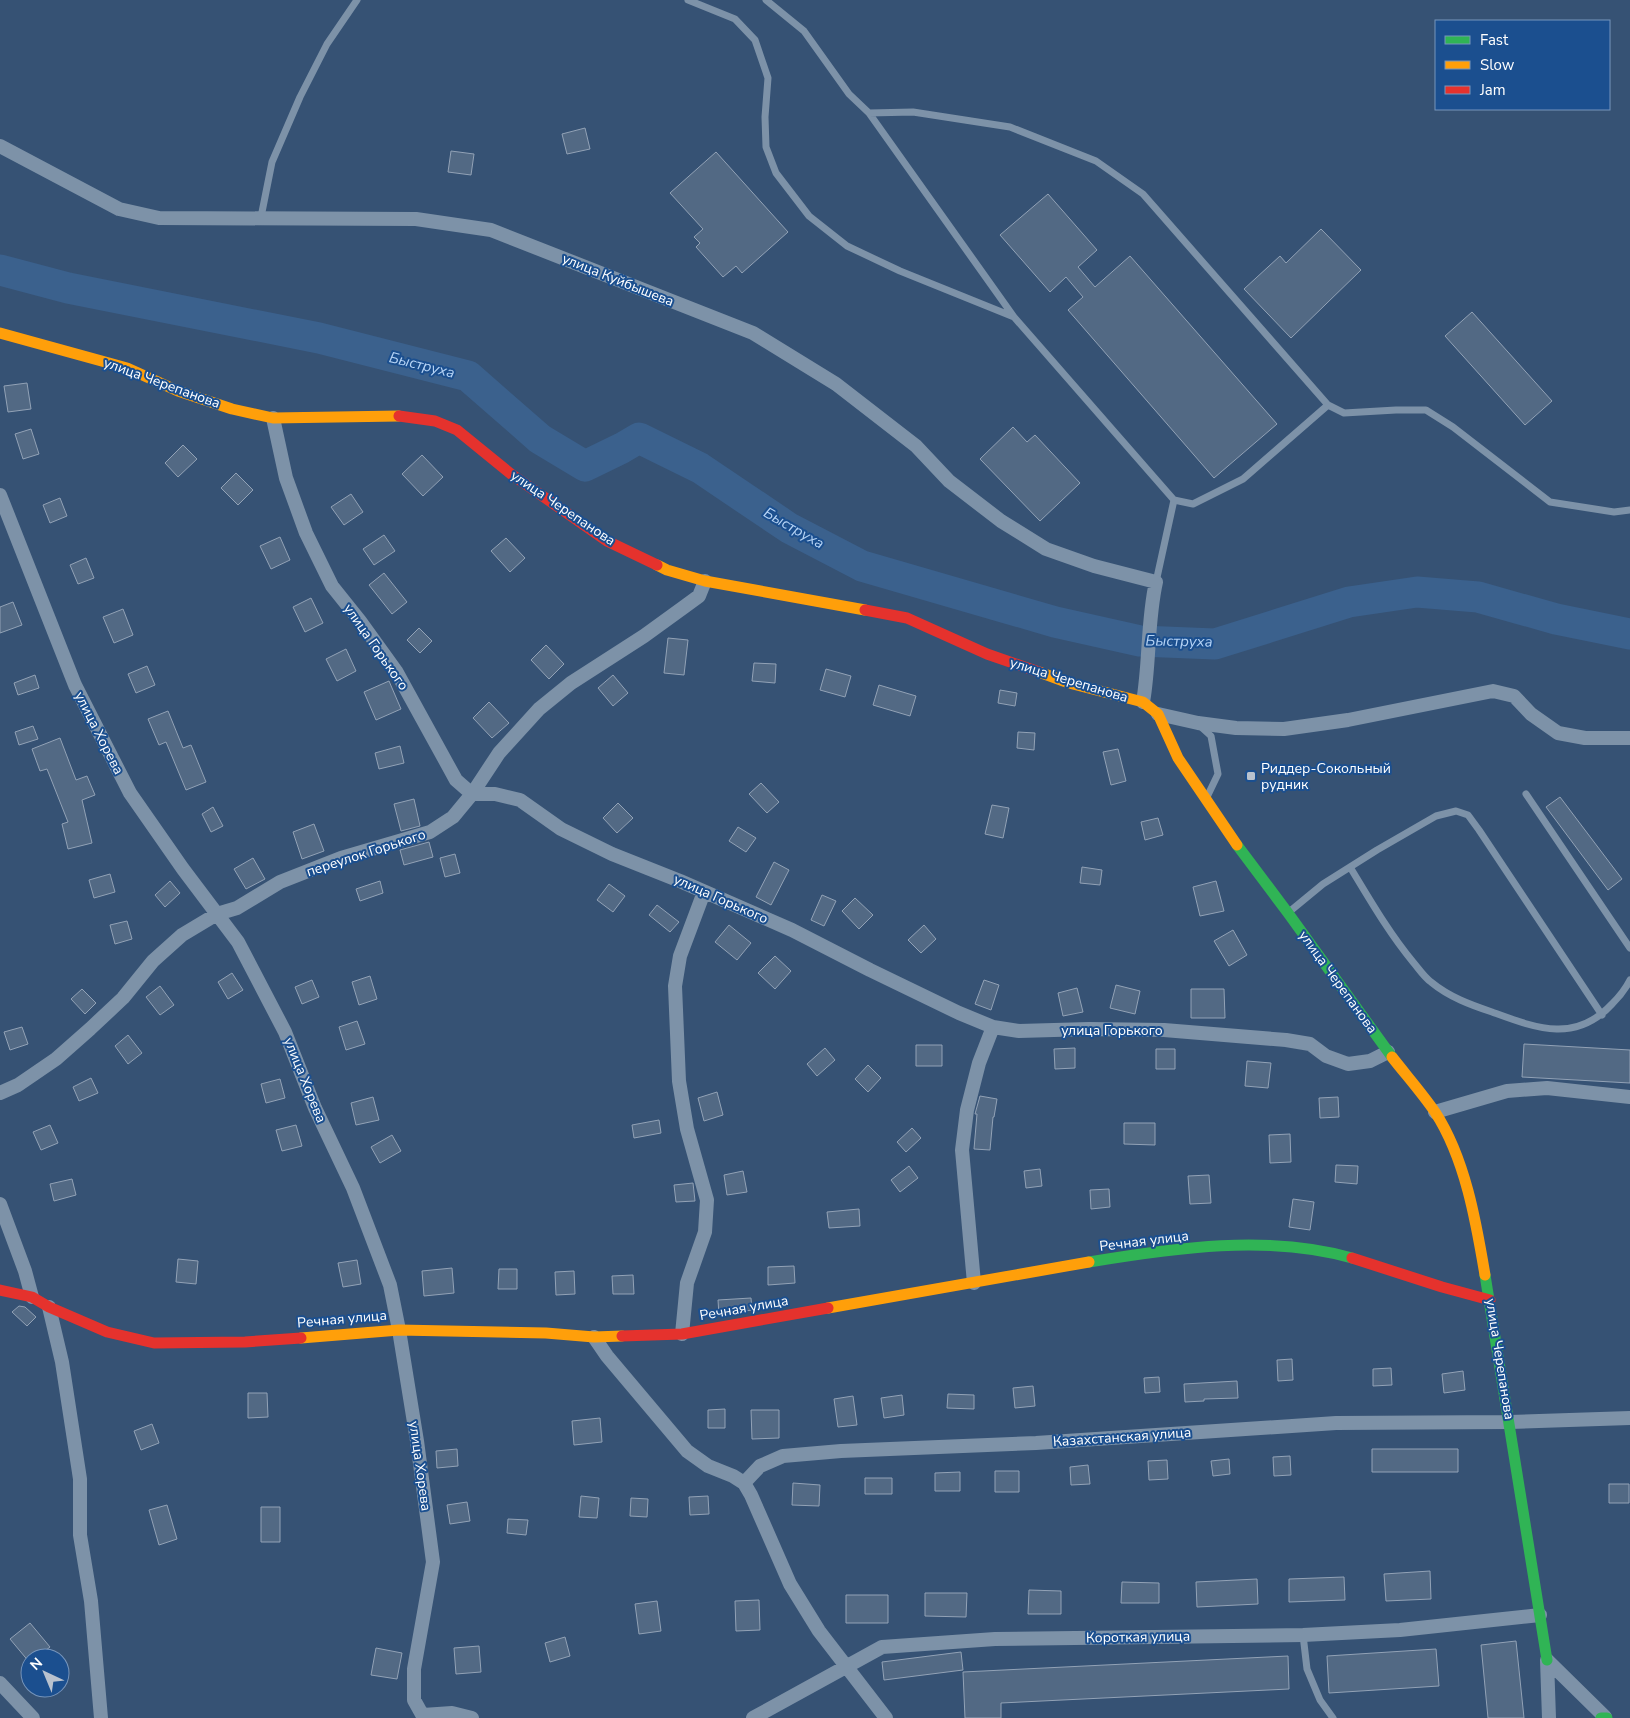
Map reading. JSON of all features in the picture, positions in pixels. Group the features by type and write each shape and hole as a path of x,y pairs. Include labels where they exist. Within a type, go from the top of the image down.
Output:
{"street":[{"name":"улица Куйбышева","path":"0,146 119,210 159,218 416,219 491,230 753,333 836,384 916,446 949,480 1001,521 1046,549 1094,566 1156,582"},
{"name":"улица Черепанова","path":"0,333 127,368 178,391 232,409 273,418 405,416 435,421 457,430 511,474 607,540 668,570 705,582 907,618 987,654 1069,683 1143,702 1158,714 1178,758 1226,831 1288,912 1388,1052 1435,1112 1455,1151 1475,1218 1490,1300 1547,1660 1549,1718"},
{"name":"улица Горького","path":"273,418 286,478 306,533 332,586 396,671 456,780 472,794 495,794 520,800 561,829 612,854 792,930 959,1013 993,1027 1019,1031 1089,1029 1164,1030 1286,1040 1310,1044 1326,1056 1348,1064 1370,1061 1388,1052"},
{"name":"улица Хорева","path":"0,495 75,685 130,793 183,869 238,942 285,1032 315,1108 353,1188 390,1285 417,1441 433,1562 414,1669 414,1700 424,1717"},
{"name":"переулок Горького","path":"0,1092 18,1085 56,1059 90,1030 123,998 153,961 182,935 217,914 237,908 280,882 341,858 430,832 453,817 472,794 499,753 539,708 571,682 644,636 699,596 705,582"},
{"path":"1143,702 1148,678 1151,601 1156,582"},
{"path":"1158,714 1198,723 1236,728 1284,729 1348,720 1493,691 1514,696 1531,714 1558,733 1585,738 1630,738"},
{"path":"682,1334 687,1283 705,1232 707,1200 687,1130 679,1081 675,986 680,956 704,892"},
{"path":"974,1283 962,1150 967,1110 979,1062 993,1027"},
{"path":"1435,1112 1507,1091 1548,1088 1630,1096"},
{"path":"0,1204 25,1271 32,1298"},
{"name":"Речная улица","path":"0,1290 32,1298 107,1332 154,1343 245,1342 399,1330 546,1333 594,1337 682,1334 1150,1253 1247,1246 1299,1248 1336,1253 1463,1295 1490,1300"},
{"path":"50,1307 62,1362 80,1479 80,1535 91,1601 101,1718"},
{"path":"594,1337 607,1356 687,1451 708,1466 733,1476 744,1483 790,1584 819,1631 886,1718"},
{"name":"Казахстанская улица","path":"744,1483 760,1466 783,1456 851,1451 1036,1443 1336,1423 1510,1422 1630,1418"},
{"name":"Короткая улица","path":"753,1718 882,1647 995,1639 1302,1635 1400,1630 1540,1615"},
{"path":"1547,1660 1604,1718"},
{"path":"0,1683 33,1718"},
{"path":"424,1717 452,1713 472,1718"}],"lane":[{"path":"261,217 272,162 293,113 327,44 357,0"},
{"path":"688,0 735,19 755,40 768,78 765,117 766,147 776,173 809,216 847,246 900,271 1014,317"},
{"path":"766,0 804,31 849,94 869,113 1014,317 1174,500 1193,504 1243,479 1328,405"},
{"path":"869,113 913,112 1010,128 1096,161 1143,194 1328,405 1344,413 1426,410 1453,427 1550,502 1614,512 1630,510"},
{"path":"1156,582 1174,500"},
{"path":"1198,723 1211,736 1218,774 1205,800"},
{"path":"1526,794 1630,948"},
{"path":"1288,912 1323,884 1350,867 1436,816 1456,811 1468,815 1602,1015"},
{"path":"1350,867 1395,941 1430,982 1463,1001 1545,1030 1569,1029 1588,1023 1602,1015 1626,989 1630,980"},
{"path":"1302,1635 1307,1669 1320,1700 1334,1718"}],"building":[{"path":"585,128 590,149 567,154 562,134"},
{"path":"451,151 474,154 471,175 448,172"},
{"path":"716,152 788,232 742,273 736,266 723,277 696,247 700,243 694,237 703,229 670,193"},
{"path":"1048,194 1097,250 1078,267 1095,287 1130,256 1277,424 1214,478 1068,310 1083,297 1066,277 1050,292 1000,235"},
{"path":"1321,229 1361,270 1291,338 1244,289 1280,256 1286,263"},
{"path":"1472,312 1552,401 1525,425 1445,336"},
{"path":"27,383 31,409 8,412 4,386"},
{"path":"1013,427 1027,442 1035,435 1080,483 1040,521 980,459"},
{"path":"31,429 39,454 23,459 15,434"},
{"path":"183,445 197,459 178,477 165,463"},
{"path":"422,455 443,477 423,496 402,474"},
{"path":"236,473 253,490 238,505 221,488"},
{"path":"351,494 363,512 344,525 331,507"},
{"path":"60,498 67,516 50,523 43,505"},
{"path":"384,535 395,551 374,565 363,549"},
{"path":"280,537 290,560 271,569 260,546"},
{"path":"506,538 525,558 510,572 491,551"},
{"path":"86,558 94,578 78,584 70,565"},
{"path":"384,573 407,602 392,614 369,585"},
{"path":"311,598 323,623 305,632 293,607"},
{"path":"13,602 22,625 0,633 0,607"},
{"path":"123,609 133,635 114,643 103,617"},
{"path":"419,628 432,641 420,653 407,640"},
{"path":"668,638 688,640 684,675 664,673"},
{"path":"546,645 564,664 549,679 531,660"},
{"path":"346,649 356,671 337,681 326,659"},
{"path":"754,663 776,664 775,683 752,681"},
{"path":"147,666 155,685 136,693 128,674"},
{"path":"826,669 851,676 845,697 820,690"},
{"path":"35,675 39,688 18,695 14,683"},
{"path":"613,675 628,693 613,706 598,688"},
{"path":"389,681 401,709 376,720 364,692"},
{"path":"879,685 916,696 910,716 873,705"},
{"path":"1000,690 1017,693 1015,706 998,703"},
{"path":"489,702 509,723 492,738 473,718"},
{"path":"168,711 183,748 191,745 206,782 186,790 166,742 159,745 148,719"},
{"path":"33,726 38,739 19,745 15,732"},
{"path":"1018,732 1035,733 1034,750 1017,748"},
{"path":"60,738 76,780 87,776 95,795 82,800 92,843 68,849 62,824 68,822 47,769 40,771 32,749"},
{"path":"400,746 404,763 379,769 375,753"},
{"path":"1118,749 1126,781 1111,785 1103,752"},
{"path":"761,783 779,802 767,813 749,794"},
{"path":"1560,797 1622,879 1608,890 1546,807"},
{"path":"414,799 420,826 401,831 394,804"},
{"path":"618,803 633,818 617,833 603,818"},
{"path":"992,805 1009,808 1003,838 985,834"},
{"path":"213,807 223,826 211,832 202,814"},
{"path":"1158,818 1163,835 1145,840 1141,822"},
{"path":"314,824 324,851 302,859 293,832"},
{"path":"738,827 756,838 746,852 729,841"},
{"path":"429,842 433,857 404,865 400,850"},
{"path":"455,854 460,873 445,877 440,858"},
{"path":"253,858 265,879 246,889 234,869"},
{"path":"774,862 789,870 771,905 756,897"},
{"path":"1082,867 1102,870 1100,885 1080,883"},
{"path":"110,874 115,892 94,898 89,880"},
{"path":"170,881 180,893 165,907 155,895"},
{"path":"380,881 383,893 360,901 356,889"},
{"path":"1216,881 1224,911 1200,916 1193,887"},
{"path":"609,884 625,896 613,912 597,900"},
{"path":"822,895 836,901 824,926 811,920"},
{"path":"855,898 873,915 859,929 842,911"},
{"path":"657,905 679,922 670,932 649,915"},
{"path":"127,921 132,939 115,944 110,925"},
{"path":"729,925 751,943 737,960 715,942"},
{"path":"924,925 936,939 921,953 908,940"},
{"path":"1233,930 1247,955 1229,966 1214,941"},
{"path":"775,956 791,971 775,989 758,973"},
{"path":"232,973 243,990 228,999 218,982"},
{"path":"370,976 377,999 359,1005 352,982"},
{"path":"312,980 319,997 302,1004 295,987"},
{"path":"984,980 999,985 991,1010 975,1004"},
{"path":"1116,985 1140,991 1135,1014 1110,1008"},
{"path":"160,986 174,1005 160,1015 146,997"},
{"path":"1077,988 1083,1012 1063,1016 1058,993"},
{"path":"82,989 96,1003 85,1014 71,999"},
{"path":"1191,989 1224,989 1225,1018 1191,1018"},
{"path":"357,1021 365,1044 346,1050 339,1027"},
{"path":"22,1027 28,1044 10,1050 4,1032"},
{"path":"128,1035 142,1053 128,1064 115,1046"},
{"path":"1524,1044 1630,1050 1630,1083 1522,1077"},
{"path":"916,1045 942,1045 942,1066 916,1066"},
{"path":"825,1048 835,1060 817,1076 807,1064"},
{"path":"1075,1048 1075,1068 1055,1069 1054,1049"},
{"path":"1156,1049 1175,1049 1175,1069 1156,1069"},
{"path":"1247,1061 1271,1063 1268,1088 1245,1086"},
{"path":"868,1065 881,1078 868,1092 855,1079"},
{"path":"91,1078 98,1093 79,1101 73,1087"},
{"path":"280,1079 285,1098 266,1103 261,1084"},
{"path":"717,1092 723,1115 704,1121 698,1098"},
{"path":"980,1096 997,1099 993,1117 990,1150 974,1149 977,1114 975,1114"},
{"path":"373,1097 379,1120 356,1125 351,1103"},
{"path":"1338,1097 1339,1117 1320,1118 1319,1098"},
{"path":"659,1120 661,1133 634,1138 632,1125"},
{"path":"1124,1123 1155,1123 1155,1145 1124,1144"},
{"path":"50,1125 58,1143 41,1150 33,1132"},
{"path":"296,1125 302,1146 282,1151 276,1130"},
{"path":"912,1128 921,1138 906,1152 897,1142"},
{"path":"1290,1134 1291,1162 1270,1163 1269,1135"},
{"path":"392,1135 401,1151 380,1163 371,1147"},
{"path":"1336,1165 1358,1166 1357,1184 1335,1182"},
{"path":"909,1166 918,1178 900,1192 891,1180"},
{"path":"1040,1169 1042,1186 1026,1188 1024,1171"},
{"path":"743,1171 747,1192 727,1195 724,1175"},
{"path":"1209,1175 1211,1203 1190,1204 1188,1176"},
{"path":"72,1179 76,1195 54,1201 50,1184"},
{"path":"693,1183 695,1201 676,1202 674,1185"},
{"path":"1109,1189 1110,1207 1091,1209 1090,1190"},
{"path":"1293,1199 1314,1202 1310,1230 1289,1227"},
{"path":"859,1209 860,1226 829,1228 827,1212"},
{"path":"178,1259 198,1261 196,1284 176,1282"},
{"path":"357,1260 361,1284 343,1287 338,1263"},
{"path":"794,1266 795,1283 768,1285 768,1267"},
{"path":"452,1268 454,1293 424,1296 422,1271"},
{"path":"499,1269 517,1269 517,1289 498,1289"},
{"path":"574,1271 575,1294 556,1295 555,1272"},
{"path":"633,1275 634,1294 613,1294 612,1276"},
{"path":"751,1298 752,1310 719,1315 718,1300"},
{"path":"19,1306 25,1307 36,1317 27,1326 12,1312"},
{"path":"1292,1359 1293,1380 1278,1381 1277,1360"},
{"path":"1391,1368 1392,1385 1373,1386 1373,1369"},
{"path":"1463,1371 1465,1390 1444,1393 1442,1374"},
{"path":"1159,1377 1160,1392 1145,1393 1144,1378"},
{"path":"1237,1381 1238,1398 1204,1399 1204,1401 1185,1402 1184,1384"},
{"path":"1033,1386 1035,1406 1015,1408 1013,1388"},
{"path":"248,1393 267,1393 268,1417 248,1418"},
{"path":"948,1394 974,1395 974,1409 947,1408"},
{"path":"902,1395 904,1415 884,1418 881,1398"},
{"path":"853,1396 857,1425 838,1427 834,1399"},
{"path":"725,1409 725,1428 708,1428 708,1410"},
{"path":"751,1410 779,1410 779,1438 752,1439"},
{"path":"600,1418 602,1442 574,1445 572,1421"},
{"path":"152,1424 159,1443 141,1450 134,1431"},
{"path":"457,1449 458,1466 437,1468 436,1451"},
{"path":"1372,1449 1458,1449 1458,1472 1372,1472"},
{"path":"1290,1456 1291,1475 1274,1476 1273,1457"},
{"path":"1229,1459 1230,1474 1213,1476 1211,1461"},
{"path":"1167,1460 1168,1479 1149,1480 1148,1461"},
{"path":"1088,1465 1090,1484 1071,1485 1070,1467"},
{"path":"995,1471 1019,1471 1019,1492 995,1492"},
{"path":"960,1472 960,1491 935,1491 935,1473"},
{"path":"865,1478 892,1478 892,1494 865,1494"},
{"path":"793,1483 820,1485 819,1506 792,1505"},
{"path":"1609,1484 1629,1484 1629,1503 1609,1503"},
{"path":"581,1496 599,1498 597,1518 579,1517"},
{"path":"708,1496 709,1514 690,1515 689,1497"},
{"path":"631,1498 648,1499 647,1517 630,1516"},
{"path":"467,1502 470,1521 450,1524 447,1505"},
{"path":"167,1505 177,1539 159,1545 149,1510"},
{"path":"261,1507 280,1507 280,1542 261,1542"},
{"path":"508,1519 528,1520 526,1535 507,1533"},
{"path":"1430,1571 1431,1599 1386,1601 1384,1574"},
{"path":"1344,1577 1345,1600 1289,1602 1289,1579"},
{"path":"1257,1579 1258,1604 1197,1607 1196,1582"},
{"path":"1122,1582 1159,1583 1159,1603 1121,1603"},
{"path":"1029,1590 1061,1591 1061,1614 1028,1614"},
{"path":"925,1593 967,1593 966,1617 925,1616"},
{"path":"846,1595 888,1595 888,1623 846,1623"},
{"path":"759,1600 760,1630 736,1631 735,1601"},
{"path":"657,1601 661,1631 639,1634 635,1604"},
{"path":"30,1623 50,1647 20,1648 20,1651 10,1639"},
{"path":"565,1637 570,1656 550,1662 545,1643"},
{"path":"1516,1641 1524,1718 1488,1718 1481,1645"},
{"path":"479,1646 481,1672 456,1674 454,1648"},
{"path":"376,1648 402,1653 397,1679 371,1675"},
{"path":"1436,1649 1439,1686 1329,1693 1327,1656"},
{"path":"961,1652 963,1670 884,1680 882,1662"},
{"path":"1288,1656 1289,1689 1001,1703 1001,1718 965,1718 963,1672"}],"waterway":[{"name":"Быструха","path":"0,270 68,288 319,338 468,376 540,439 585,466 639,438 700,468 789,528 862,566 1055,622 1140,641 1215,644 1349,602 1417,592 1478,597 1556,619 1630,634"}],"traffic: fast":[{"path":"1237,845 1392,1057"},
{"path":"1089,1262 1187,1248 1254,1245 1320,1251 1352,1258"},
{"path":"1485,1275 1547,1660"},
{"path":"1601,1718 1607,1718"}],"traffic: slow":[{"path":"0,333 127,368 178,391 232,409 273,418 399,416"},
{"path":"657,565 667,570 705,581 865,610"},
{"path":"1039,672 1069,683 1143,702 1158,714 1178,758 1237,845"},
{"path":"1392,1057 1435,1112 1454,1149 1468,1190 1485,1275"},
{"path":"828,1308 1089,1262"},
{"path":"301,1338 399,1330 546,1333 594,1337 622,1336"}],"traffic: jam":[{"path":"399,416 435,421 457,430 511,474 607,541 657,565"},
{"path":"865,610 907,618 987,654 1039,672"},
{"path":"1352,1258 1442,1287 1490,1300"},
{"path":"0,1290 32,1297 49,1307 107,1332 154,1343 245,1342 301,1338"},
{"path":"622,1336 682,1334 828,1308"}],"place":[{"name":"Риддер-Сокольный рудник","path":"1251,776"}]}
